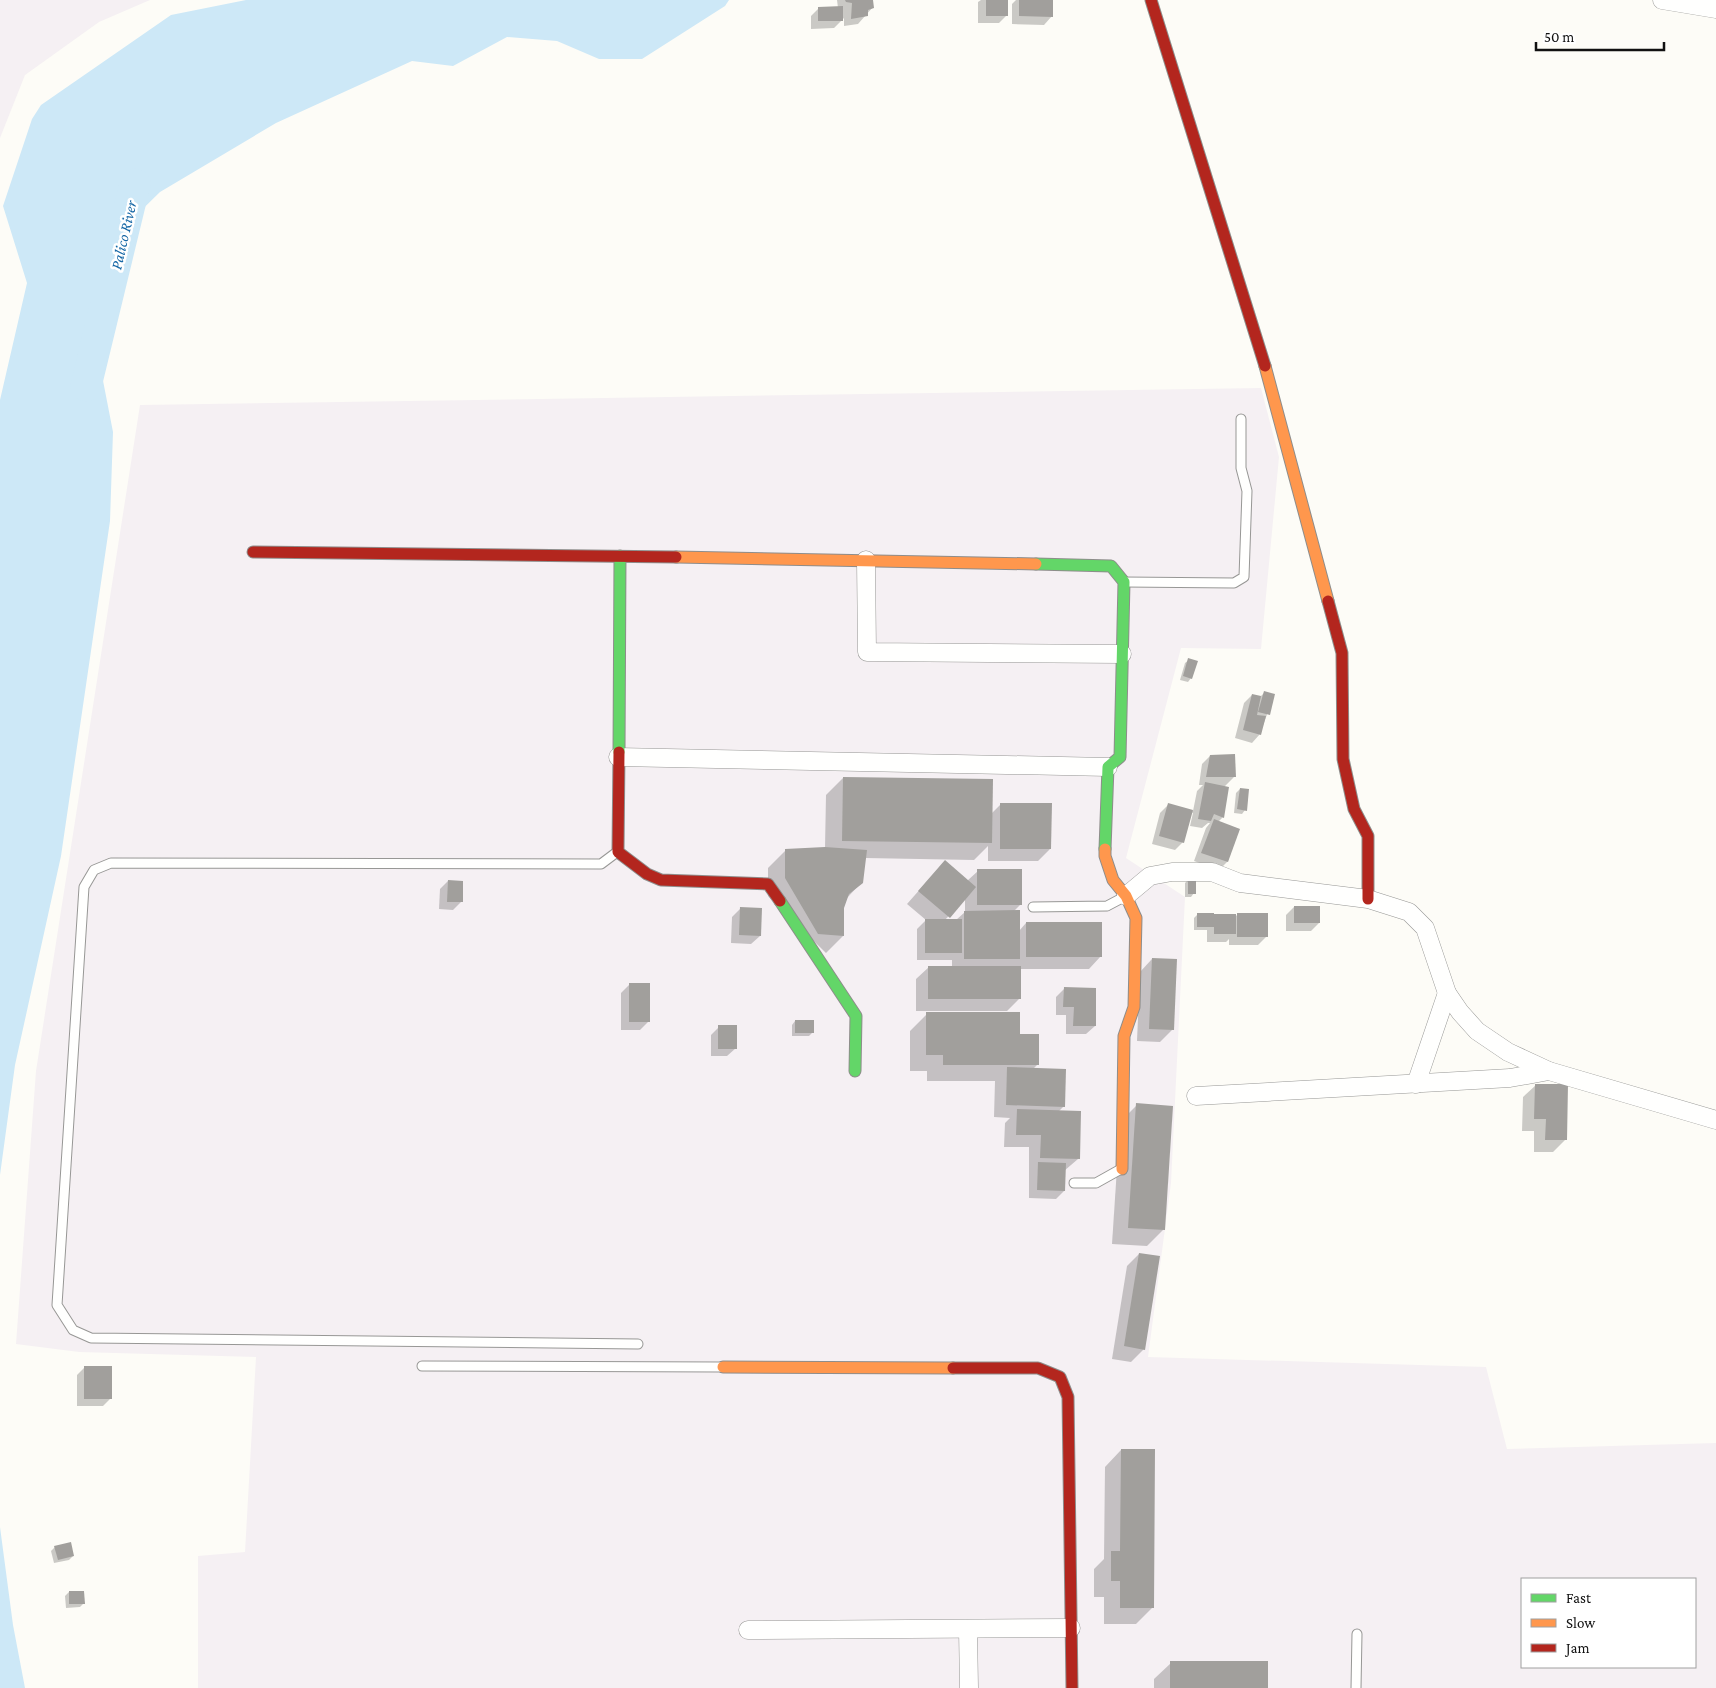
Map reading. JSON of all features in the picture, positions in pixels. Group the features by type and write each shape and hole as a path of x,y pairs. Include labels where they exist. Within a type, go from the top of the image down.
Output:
{"street":[{"path":"1151,0 1272,390 1342,653 1343,759 1354,810 1368,836 1368,899"},
{"path":"1662,0 1716,9"},
{"path":"253,552 866,560 1111,566 1124,582 1120,756 1108,767 618,757"},
{"path":"620,556 618,852 647,874 661,880 768,884 856,1016 855,1071"},
{"path":"866,560 867,652 1122,654"},
{"path":"1108,767 1105,856 1113,880 1126,896 1136,918 1134,1008 1124,1036 1122,1169"},
{"path":"1126,896 1150,876 1172,872 1212,872 1240,883 1368,899 1409,912 1425,928 1447,993 1477,1032 1508,1052 1549,1071 1716,1120"},
{"path":"1416,1084 1447,993"},
{"path":"1196,1096 1510,1078 1549,1071"},
{"path":"723,1367 1038,1368 1060,1377 1068,1397 1072,1688"},
{"path":"748,1630 1071,1628"},
{"path":"968,1629 969,1688"}],"lane":[{"path":"1124,582 1234,583 1244,577 1247,491 1241,468 1241,419"},
{"path":"618,852 601,864 111,863 94,870 84,887 57,1305 73,1330 91,1338 638,1344"},
{"path":"1033,906 1106,906 1126,896"},
{"path":"1074,1183 1096,1183 1122,1169"},
{"path":"422,1366 723,1367"},
{"path":"1356,1688 1357,1634"}],"shaded area":[{"path":"0,0 150,0 99,22 25,75 0,138"},
{"path":"1261,388 1279,457 1261,649 1181,648 1126,858 1185,897 1171,1183 1148,1357 1486,1367 1507,1449 1716,1443 1716,1688 198,1688 198,1556 245,1552 256,1357 79,1352 16,1344 36,1071 140,405"}],"water":[{"path":"246,0 729,0 725,6 642,59 599,59 557,41 507,37 453,66 412,61 276,123 160,192 108,243 92,324 113,432 110,521 61,856 15,1065 0,1175 0,400 27,283 3,206 32,119 41,105 171,15"},
{"path":"0,1527 13,1625 25,1688 0,1688"}],"building":[{"path":"845,0 873,0 874,8 868,10 868,16 851,19 852,3"},
{"path":"986,0 1008,0 1008,16 986,16"},
{"path":"1019,0 1053,0 1053,17 1019,16"},
{"path":"843,6 843,21 818,21 818,7"},
{"path":"1188,658 1198,661 1192,679 1183,676"},
{"path":"1264,691 1275,694 1270,715 1258,712"},
{"path":"1252,694 1261,696 1257,715 1266,716 1261,735 1243,730"},
{"path":"1235,754 1236,777 1206,777 1210,755"},
{"path":"843,777 993,779 992,843 842,841"},
{"path":"1205,782 1229,787 1224,818 1214,814 1211,821 1198,819"},
{"path":"1240,788 1249,789 1247,811 1237,809"},
{"path":"1000,803 1052,803 1051,849 1000,849"},
{"path":"1168,803 1193,810 1184,843 1159,836"},
{"path":"1214,819 1240,829 1228,862 1201,853"},
{"path":"825,847 867,850 863,883 849,894 844,908 844,936 818,934 785,878 785,849"},
{"path":"945,860 976,887 950,918 918,891"},
{"path":"977,869 1022,869 1022,905 977,905"},
{"path":"1188,878 1196,878 1196,894 1188,894"},
{"path":"448,880 463,881 463,902 447,902"},
{"path":"1294,906 1320,906 1320,923 1294,923"},
{"path":"740,907 762,908 761,936 739,935"},
{"path":"1020,910 1020,959 964,959 964,911"},
{"path":"1197,913 1214,913 1214,927 1197,927"},
{"path":"1237,913 1268,913 1268,937 1237,937"},
{"path":"1214,914 1236,914 1236,934 1214,934"},
{"path":"925,919 962,919 962,953 925,953"},
{"path":"1026,922 1102,922 1102,957 1026,957"},
{"path":"1152,958 1177,959 1174,1030 1149,1029"},
{"path":"928,966 1021,966 1021,999 928,999"},
{"path":"629,983 650,983 650,1022 629,1022"},
{"path":"1064,987 1096,988 1096,1026 1073,1026 1074,1007 1063,1007"},
{"path":"926,1012 1020,1012 1020,1034 1039,1034 1039,1065 943,1065 943,1055 926,1055"},
{"path":"795,1020 814,1020 814,1033 795,1033"},
{"path":"718,1025 737,1025 737,1049 718,1049"},
{"path":"1007,1067 1066,1069 1065,1107 1006,1105"},
{"path":"1535,1084 1568,1084 1567,1140 1545,1140 1546,1119 1534,1119"},
{"path":"1136,1103 1173,1106 1165,1230 1128,1228"},
{"path":"1017,1109 1081,1111 1080,1159 1040,1158 1041,1135 1016,1135"},
{"path":"1038,1162 1066,1163 1065,1191 1037,1190"},
{"path":"1139,1253 1160,1256 1145,1350 1124,1346"},
{"path":"84,1366 112,1366 112,1399 84,1399"},
{"path":"1121,1449 1155,1449 1154,1608 1120,1608 1120,1581 1111,1581 1111,1551 1120,1551"},
{"path":"71,1542 74,1556 58,1560 54,1546"},
{"path":"69,1591 84,1591 85,1604 69,1604"},
{"path":"1170,1661 1268,1661 1268,1688 1170,1688"}],"waterway":[{"name":"Palico River","path":"86,386 135,184"}],"traffic: fast":[{"path":"619,752 620,556"},
{"path":"1036,564 1111,566 1124,582 1120,757 1108,767 1105,849"},
{"path":"780,901 856,1016 855,1071"}],"traffic: slow":[{"path":"1265,366 1328,601"},
{"path":"676,557 1036,564"},
{"path":"1105,849 1105,856 1113,880 1126,896 1136,918 1134,1007 1124,1036 1122,1169"},
{"path":"723,1367 953,1368"}],"traffic: jam":[{"path":"1151,0 1265,366"},
{"path":"253,552 676,557"},
{"path":"1328,601 1342,653 1343,759 1354,809 1368,836 1368,899"},
{"path":"619,752 618,852 647,874 661,880 768,884 780,901"},
{"path":"953,1368 1038,1368 1060,1377 1068,1397 1072,1688"}]}
